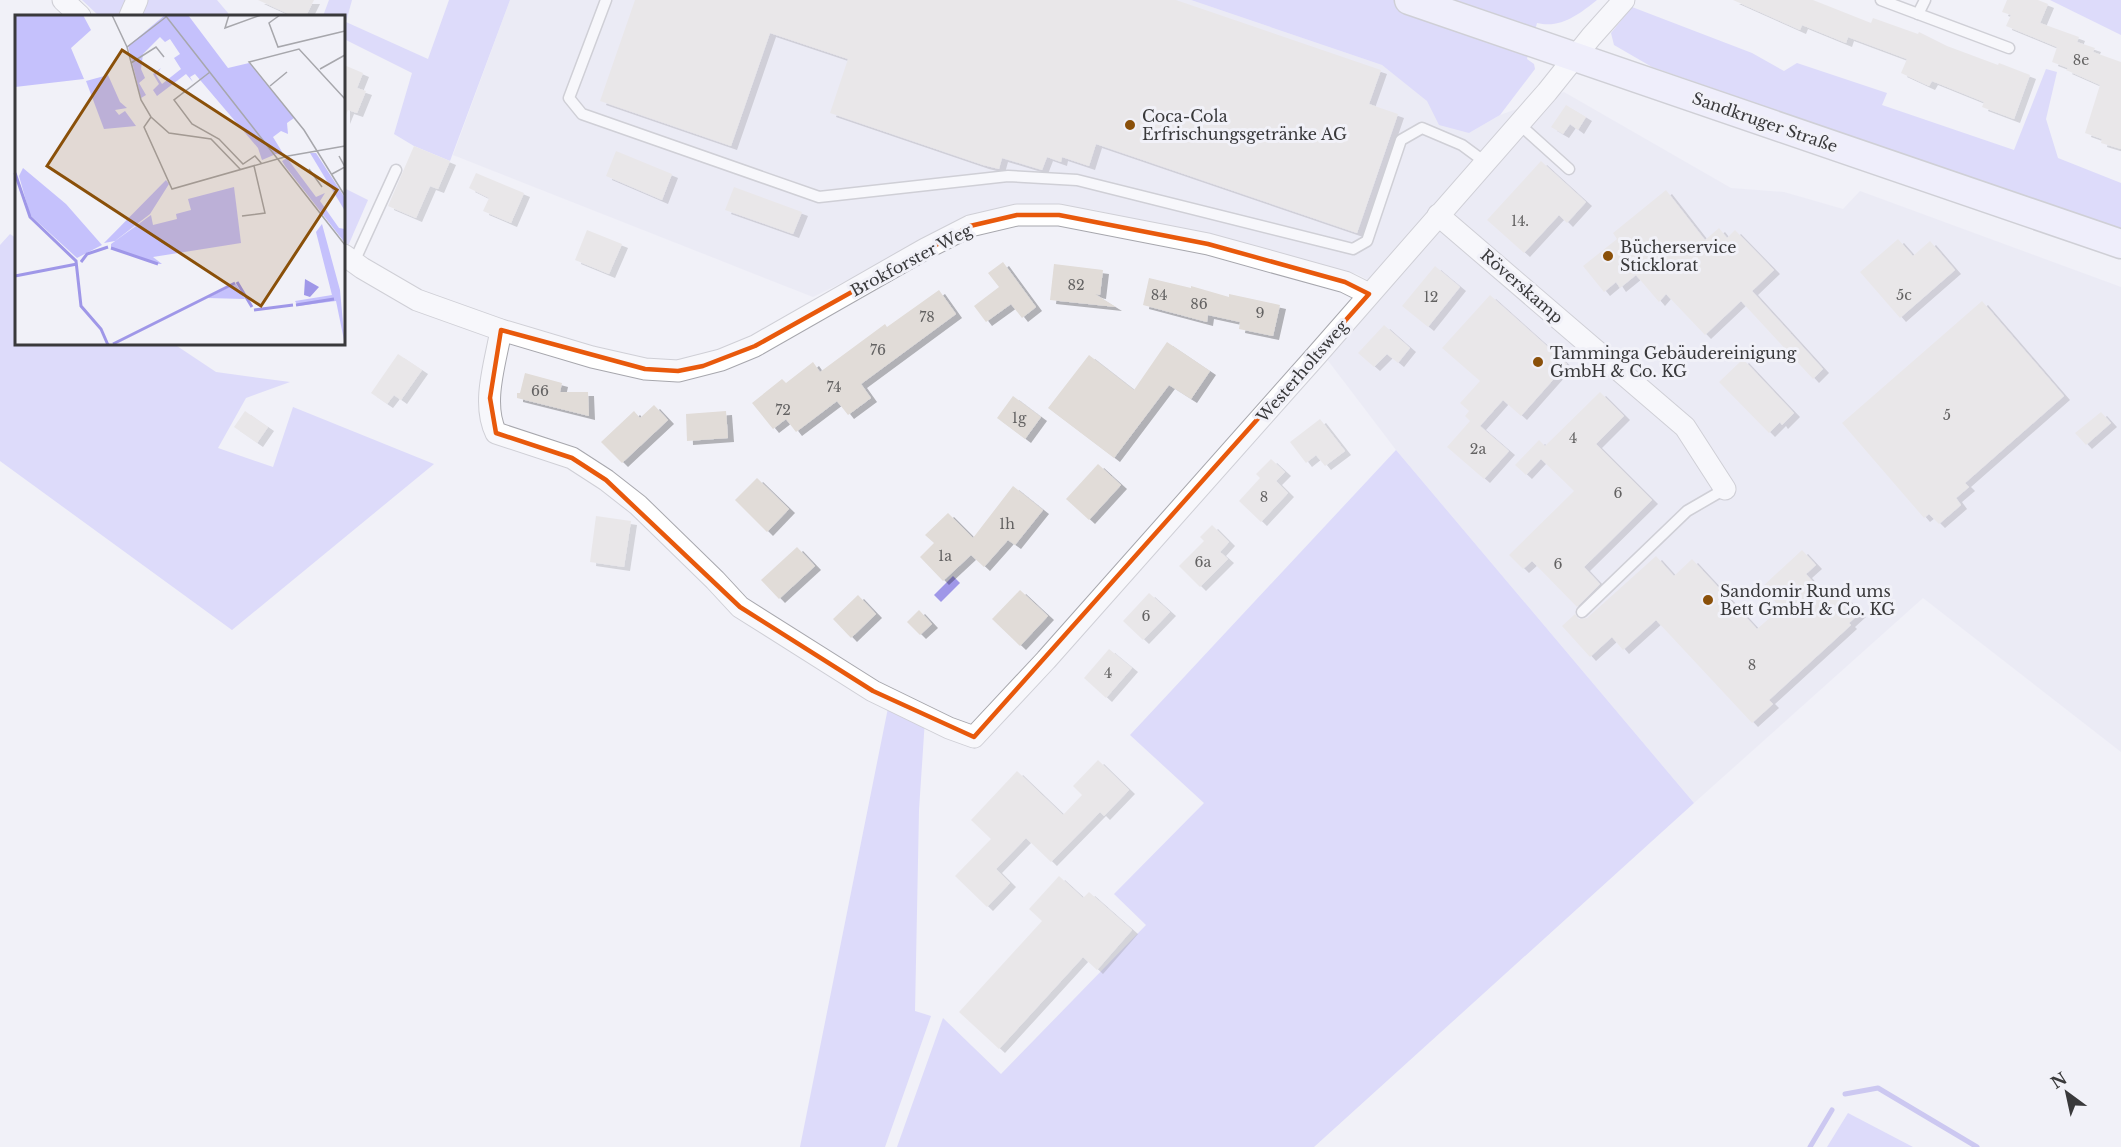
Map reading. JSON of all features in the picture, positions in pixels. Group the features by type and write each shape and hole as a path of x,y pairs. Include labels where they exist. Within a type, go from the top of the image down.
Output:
{"street":[{"path":"63,0 79,15"},
{"path":"130,15 137,0"},
{"name":"Sandkruger Straße","path":"1409,0 2121,244"},
{"name":"Westerholtsweg","path":"501,330 490,398 491,424 496,433 572,458 638,505 740,607 873,691 949,728 974,737 1046,660 1519,124 1590,37 1624,0"},
{"name":"Brokforster Weg","path":"349,259 417,300 501,330 592,357 645,369 678,371 703,366 755,345 970,226 1017,215 1059,215 1208,244 1345,282 1369,294"},
{"name":"Röverskamp","path":"1438,215 1685,427 1725,489"}],"lane":[{"path":"606,0 568,98 582,114 819,197 1008,176 1077,180 1353,249 1367,241 1401,140 1422,128 1462,145 1485,162"},
{"path":"1881,0 2009,48"},
{"path":"1918,14 1925,0"},
{"path":"1519,124 1569,169"},
{"path":"349,259 396,170"},
{"path":"1582,612 1688,511 1725,489"}],"highlighted area":[{"path":"1017,215 1059,215 1208,244 1345,282 1369,294 974,737 873,691 740,607 606,480 572,458 496,433 490,398 501,330 645,369 678,371 703,366 755,346 970,226"}],"shaded area":[{"path":"82,0 217,0 228,13 227,15 98,15"},
{"path":"329,0 352,0 346,22 428,59 449,0 510,0 450,161 414,146 394,134 412,73 345,40 345,15 323,15"},
{"path":"510,0 1191,0 1382,65 1469,133 1500,115 1564,92 1731,188 1784,192 1843,209 1860,191 2121,287 2121,752 1923,598 1694,803 1396,450 1323,354 1379,286 1357,274 1091,209 1027,208 969,220 813,297 453,155"},
{"path":"1191,0 1597,0 1562,22 1537,23 1527,59 1534,64 1535,69 1500,115 1469,133 1439,125 1427,101 1382,65"},
{"path":"2050,0 2121,0 2121,35"},
{"path":"1632,7 1752,53 1784,71 1797,63 1887,93 1882,105 2014,150 2046,69 2057,72 2046,119 2058,158 2121,183 2121,231 1652,67 1614,45 1611,33"},
{"path":"345,188 368,200 348,246 345,243"},
{"path":"10,234 15,237 15,345 176,345 216,372 290,382 246,398 218,448 273,467 293,407 434,464 232,630 0,461 0,245"},
{"path":"1396,450 1694,803 1314,1147 897,1147 943,1018 1001,1074 1146,925 1114,894 1204,803 1130,735"},
{"path":"953,576 960,583 941,602 934,595"},
{"path":"888,708 925,719 919,810 915,1011 931,1016 885,1147 800,1147"},
{"path":"1848,1113 1913,1147 1827,1147"}],"building":[{"path":"258,0 314,0 306,15 291,15"},
{"name":"Coca-Cola Erfrischungsgetränke AG","path":"635,0 1176,0 1381,70 1369,104 1398,114 1357,233 1096,144 1089,166 1062,157 1061,162 1047,157 1042,170 1002,158 999,169 830,113 848,59 770,33 731,146 600,101"},
{"path":"1733,0 1813,0 1871,23 1873,18 1918,34 1919,32 1947,46 2030,75 2014,119 1982,107 1984,102 1932,81 1929,86 1901,73 1907,59 1848,37 1846,43 1802,25 1800,30"},
{"path":"2007,0 2038,0 2048,4 2040,23 2079,37 2077,42 2095,48 2093,52 2121,62 2121,149 2101,143 2102,139 2085,133 2100,85 2052,62 2057,47 2006,26 2011,15 2002,12"},
{"path":"345,65 363,73 357,88 366,91 357,113 348,110 345,118"},
{"path":"1566,105 1586,117 1578,130 1570,124 1563,134 1551,127"},
{"path":"414,146 450,161 438,189 430,186 416,218 388,206"},
{"path":"616,151 672,174 662,200 606,176"},
{"path":"1541,161 1586,202 1567,223 1559,215 1524,253 1487,220"},
{"path":"476,173 524,193 511,223 483,211 489,198 469,188"},
{"path":"734,187 802,212 793,234 725,210"},
{"path":"1666,190 1705,240 1719,228 1727,238 1735,230 1774,270 1752,291 1823,369 1813,379 1741,301 1705,335 1666,294 1659,302 1636,275 1620,288 1616,282 1604,292 1583,266 1617,239 1613,233"},
{"path":"587,230 622,244 609,274 575,260"},
{"path":"1898,239 1913,256 1930,241 1955,270 1900,318 1860,272"},
{"path":"1003,262 1036,307 1022,318 1011,304 986,322 974,306 999,287 988,273"},
{"path":"1054,264 1103,270 1100,295 1095,294 1116,307 1050,300"},
{"path":"1435,266 1460,287 1428,327 1402,306"},
{"path":"1149,278 1191,288 1191,286 1229,297 1229,294 1280,305 1273,336 1239,329 1240,322 1208,315 1207,322 1143,305"},
{"path":"939,290 956,314 861,384 871,398 848,415 837,401 796,432 786,419 773,429 752,403 782,379 786,383 813,362 820,372 885,324 887,327"},
{"path":"1490,295 1567,364 1521,416 1503,400 1480,426 1509,451 1484,479 1447,447 1470,421 1465,416 1469,411 1460,403 1480,381 1442,348"},
{"path":"1982,301 2064,396 1965,483 1969,487 1956,498 1961,505 1939,524 1929,514 1924,518 1842,423"},
{"path":"1384,325 1410,348 1398,363 1387,354 1374,367 1358,353"},
{"path":"1167,342 1210,371 1191,399 1169,385 1114,458 1048,408 1089,355 1134,390"},
{"path":"398,354 422,370 401,400 394,395 387,404 371,393"},
{"path":"1743,359 1794,413 1782,425 1780,422 1769,433 1719,382"},
{"path":"525,373 562,383 560,392 588,392 589,416 517,398"},
{"path":"1600,392 1624,416 1596,444 1652,500 1584,567 1600,584 1577,607 1532,561 1523,569 1509,555 1574,491 1541,459 1526,475 1515,465 1539,440 1545,446"},
{"path":"1013,396 1041,417 1025,439 997,418"},
{"path":"654,405 668,420 622,463 601,442 634,411 640,418"},
{"path":"245,411 268,427 257,443 234,427"},
{"path":"726,411 728,438 687,441 686,414"},
{"path":"2101,412 2111,423 2086,445 2075,433"},
{"path":"1320,419 1345,451 1325,466 1316,455 1306,463 1290,442"},
{"path":"1271,459 1285,472 1276,481 1288,493 1261,522 1239,501 1260,478 1256,474"},
{"path":"1098,464 1121,485 1089,520 1066,499"},
{"path":"757,478 789,509 767,532 735,500"},
{"path":"1013,486 1043,510 1015,545 1008,540 984,567 971,555 943,581 920,557 934,543 925,535 948,513 973,538"},
{"path":"596,516 631,521 624,567 590,562"},
{"path":"1212,525 1229,542 1220,552 1228,559 1200,587 1179,566 1204,541 1200,537"},
{"path":"797,547 815,566 779,599 761,580"},
{"path":"1802,550 1816,565 1806,574 1829,600 1839,591 1860,613 1849,623 1851,625 1769,700 1773,704 1752,723 1656,620 1623,650 1612,637 1590,657 1562,626 1575,614 1579,619 1587,618 1656,556 1674,576 1692,559 1757,629 1781,608 1762,587"},
{"path":"1020,590 1048,616 1020,646 992,619"},
{"path":"1149,593 1170,612 1143,640 1123,621"},
{"path":"858,595 876,614 851,638 833,619"},
{"path":"919,610 932,624 920,635 907,622"},
{"path":"1109,649 1132,668 1106,698 1084,678"},
{"path":"1098,760 1129,790 1104,816 1100,812 1051,862 1026,838 996,869 1010,883 987,907 955,876 991,839 971,820 1017,771 1063,815 1082,795 1073,786"},
{"path":"1059,876 1083,898 1089,892 1132,930 1097,970 1083,957 999,1049 959,1012 1042,921 1029,909"}],"waterway":[{"path":"1845,1094 1878,1088 1977,1147"},
{"path":"1810,1147 1832,1110"}],"place":[{"name":"Coca-Cola Erfrischungsgetränke AG","path":"1130,125"},
{"name":"Bücherservice Sticklorat","path":"1608,256"},
{"name":"Tamminga Gebäudereinigung GmbH & Co. KG","path":"1538,362"},
{"name":"Sandomir Rund ums Bett GmbH & Co. KG","path":"1708,600"}]}
